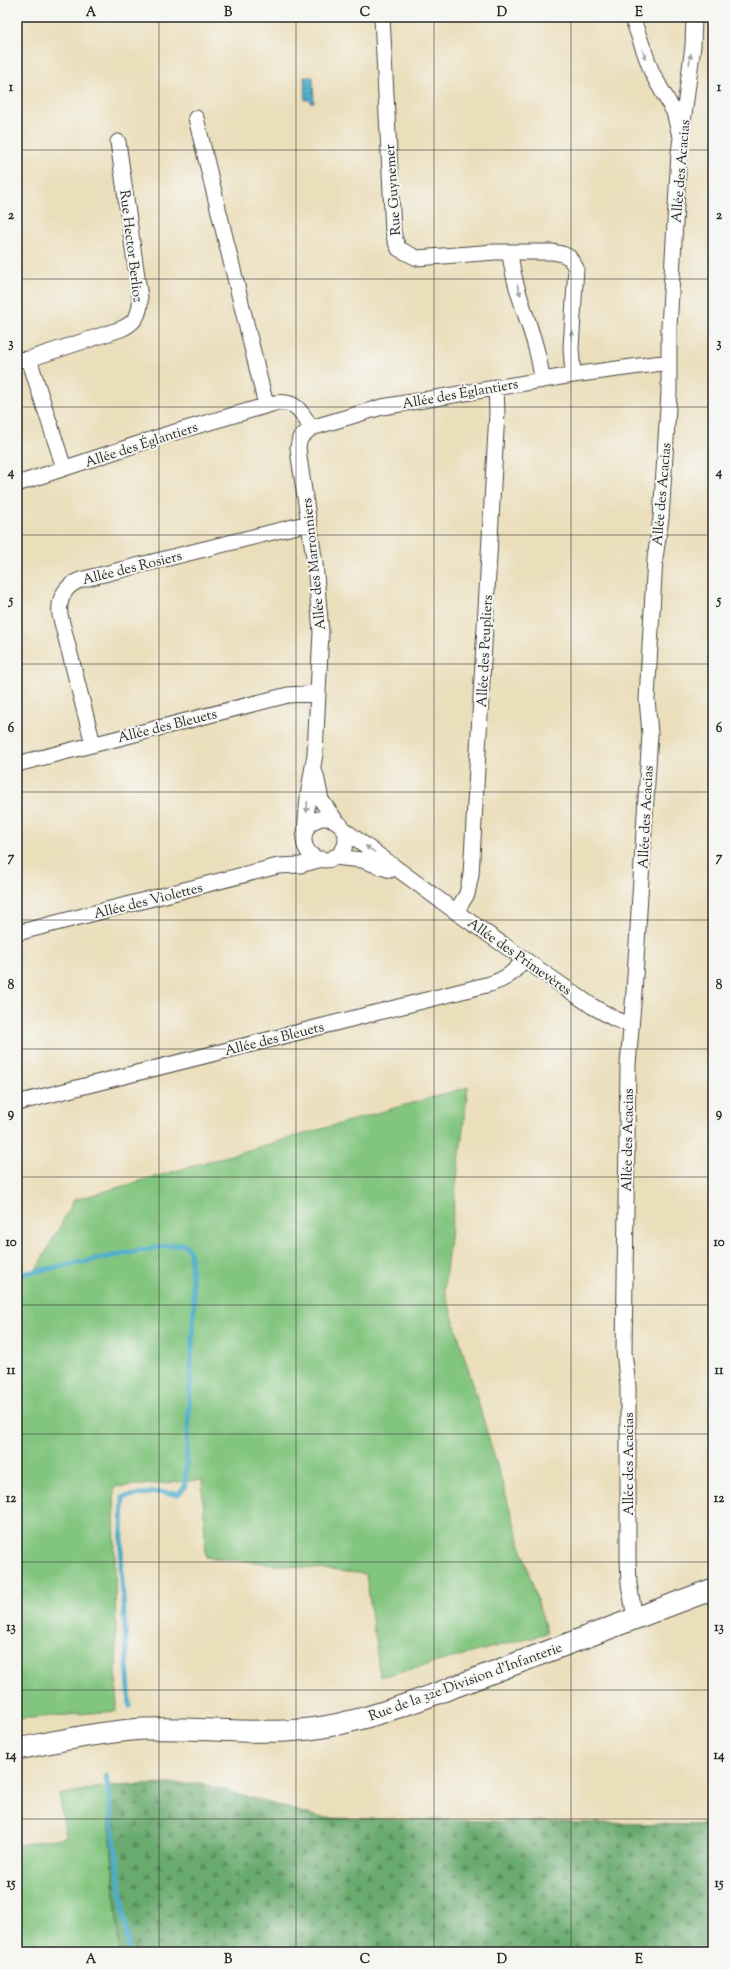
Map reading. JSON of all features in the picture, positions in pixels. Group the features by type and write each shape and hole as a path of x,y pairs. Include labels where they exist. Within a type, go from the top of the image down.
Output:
{"main road":[{"name":"Rue de la 32e Division d'Infanterie","path":"17,1749 130,1730 183,1728 280,1731 328,1726 404,1705 713,1589"}],"street":[{"name":"Rue Guynemer","path":"382,17 392,231 396,245 403,252 417,258 510,252 558,253 569,257 574,264 576,274 571,348 573,375"},
{"path":"632,17 657,83 674,112 679,130 679,153"},
{"name":"Allée des Acacias","path":"635,1618 629,1584 628,1387 624,1352 628,1065 650,734 647,699 655,558 661,518 679,153 694,17"},
{"path":"657,83 664,88 674,90 681,88 687,83"},
{"path":"196,118 266,405"},
{"name":"Rue Hector Berlioz","path":"23,360 121,329 131,324 139,313 140,298 118,142"},
{"path":"510,252 513,270 539,356 542,380"},
{"path":"23,360 64,468"},
{"name":"Allée des Églantiers","path":"17,484 266,405 284,402 292,404 302,413 310,428 392,405 573,375 669,362"},
{"name":"Allée des Peupliers","path":"456,912 467,894 471,875 497,413 496,387"},
{"name":"Allée des Marronniers","path":"305,837 308,796 315,754 320,622 309,523 298,447 300,438 310,428"},
{"name":"Allée des Rosiers","path":"94,744 60,615 61,599 70,585 80,580 309,523"},
{"name":"Allée des Bleuets","path":"17,764 288,695 318,693"},
{"name":"Allée des Marronniers","path":"315,754 319,794 324,806 339,825"},
{"path":"326,818 339,825 346,837 340,852 328,858 310,853 305,837 309,826 318,820 326,818"},
{"name":"Allée des Primevères","path":"339,825 412,881 601,1012 615,1019 631,1024"},
{"name":"Allée des Violettes","path":"278,866 295,857 305,837"},
{"name":"Allée des Primevères","path":"328,858 350,858 368,862 412,881"},
{"name":"Allée des Violettes","path":"17,933 278,866 300,865 328,858"},
{"name":"Allée des Bleuets","path":"17,1103 490,984 507,977 516,970 524,959"}],"green space":[{"path":"468,1087 444,1288 547,1633 380,1677 366,1574 206,1557 202,1480 114,1487 117,1711 17,1719 17,1275 36,1270 74,1200"},
{"path":"201,1783 322,1818 713,1825 713,1952 119,1952 107,1786"},
{"path":"107,1786 119,1952 17,1952 17,1845 66,1837 59,1795"}],"water":[{"path":"304,77 313,77 314,102 311,103 311,100 305,100"}],"waterway":[{"path":"17,1275 164,1246 184,1244 190,1252 194,1305 185,1487 178,1494 157,1492 123,1497 121,1566 130,1706"},
{"path":"106,1775 129,1952"}]}
